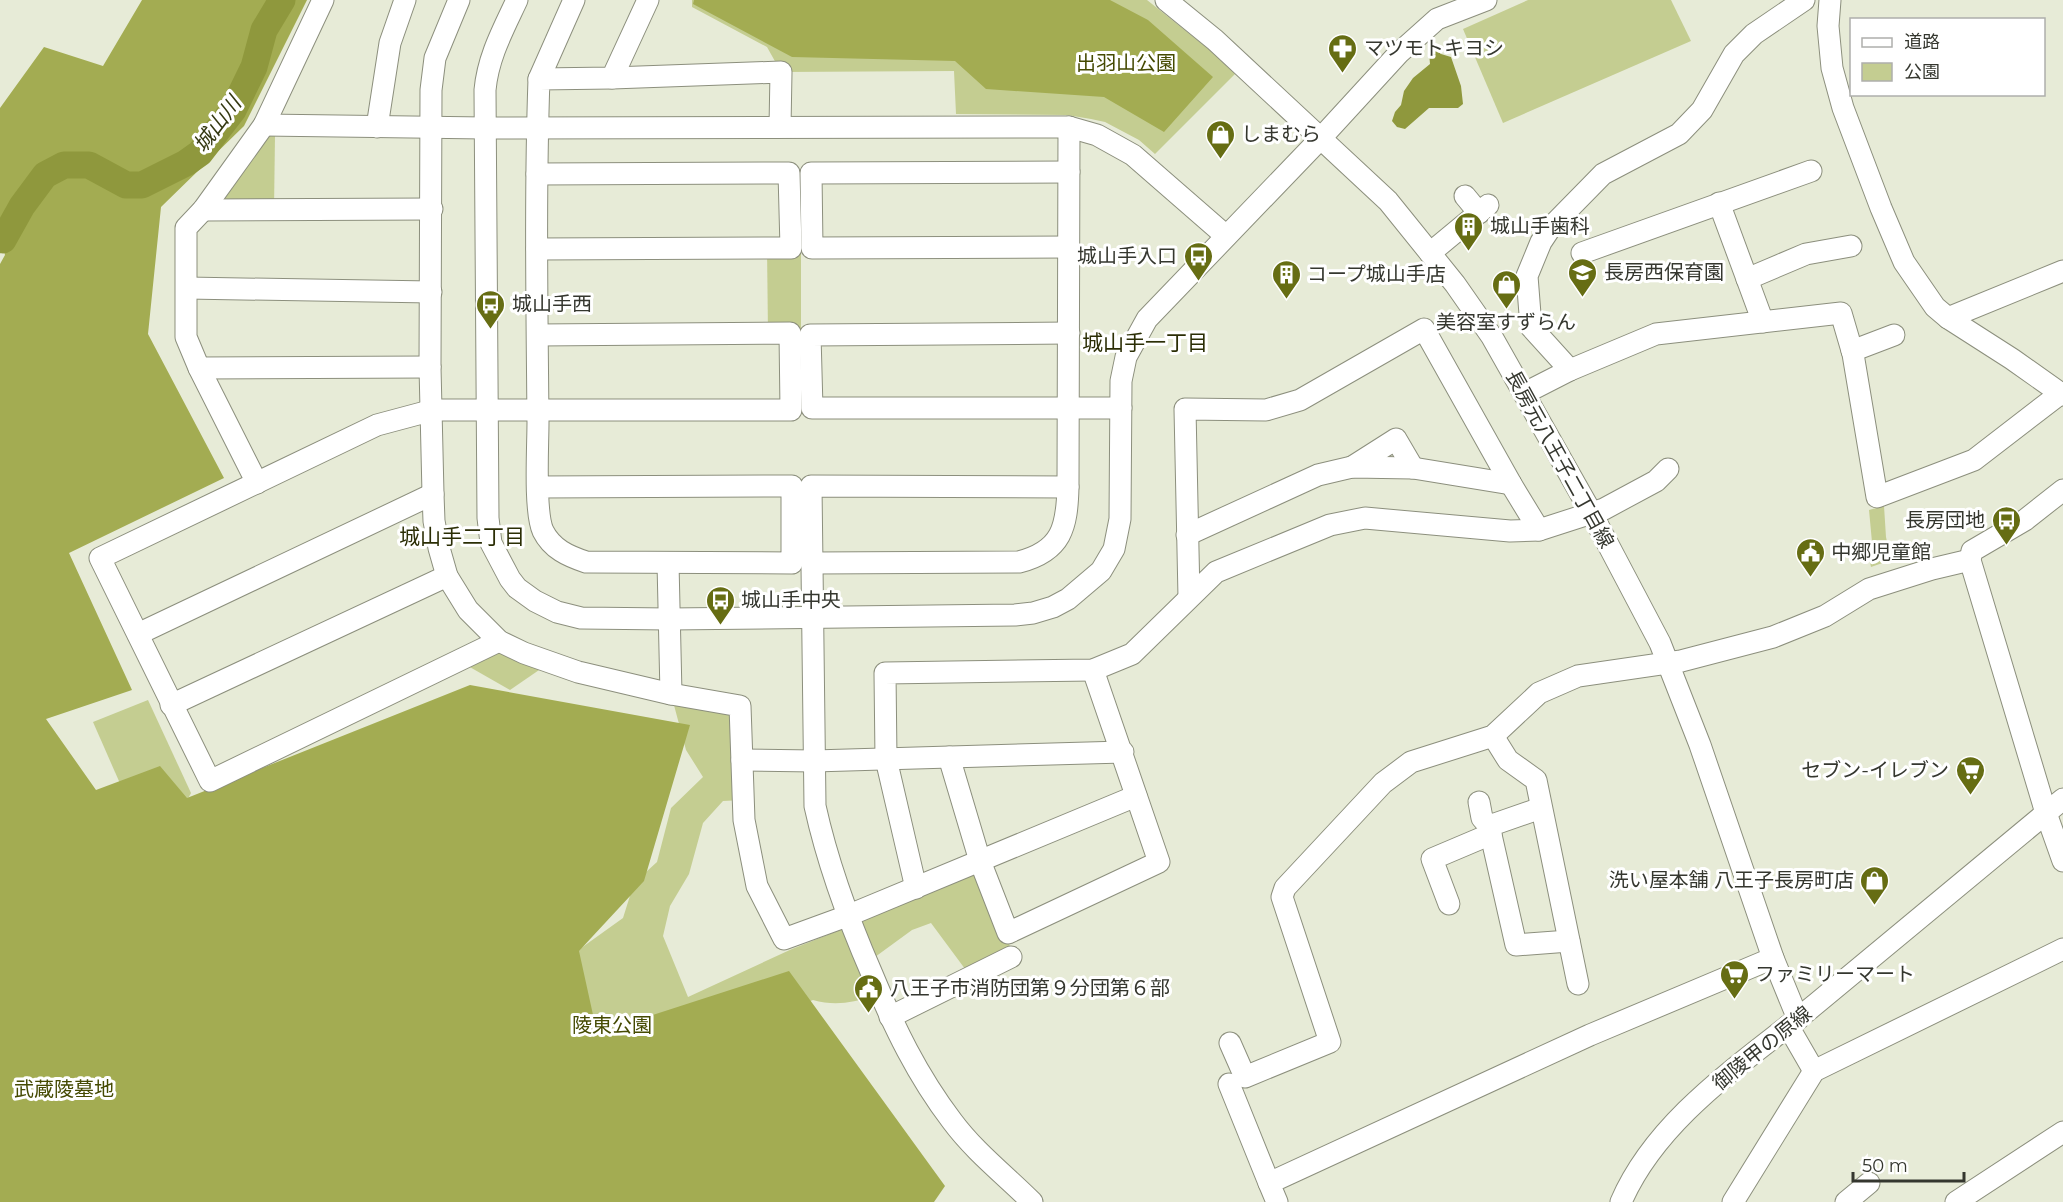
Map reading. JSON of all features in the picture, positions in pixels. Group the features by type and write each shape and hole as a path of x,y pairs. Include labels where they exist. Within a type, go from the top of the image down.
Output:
{"street":[{"path":"257,483 199,368 186,337 186,228 203,210 264,125 323,0"},
{"path":"377,127 390,43 405,0"},
{"path":"459,0 435,58 431,90 430,367 433,410 434,521 447,576 468,610 499,641 524,653 578,672 671,694 740,706 744,820 757,886 784,939 916,888 1136,795"},
{"path":"517,0 496,43 486,71 484,128 486,410 488,518 491,543 517,588 535,601 557,612 581,618 669,619 1015,615 1053,607 1068,599 1101,571 1114,549 1120,519 1121,381 1126,357 1147,319 1415,38 1437,19 1486,0"},
{"path":"538,487 792,486 792,563 586,562 569,557 554,547 543,530 538,512 537,127 539,79 574,0"},
{"path":"612,78 648,0"},
{"name":"長房元八王子二丁目線","path":"1166,0 1215,40 1388,201 1455,284 1492,337 1592,514 1668,662 1700,744 1793,1023 1814,1071"},
{"path":"1570,370 1531,327 1527,276 1551,227 1603,174 1679,134 1702,110 1734,54 1754,34 1804,0"},
{"path":"1525,393 1570,370 1656,334 1841,313 1852,351 1877,497 1974,460 2062,394 1948,318 1935,306 1904,262 1843,108 1832,68 1828,26 1830,0"},
{"path":"539,79 781,72 780,127"},
{"path":"264,125 484,128 1069,127 1097,135 1133,154 1226,236"},
{"path":"813,563 1018,562 1034,558 1050,546 1065,526 1068,487 1069,127"},
{"path":"1069,171 811,173 812,248 1069,247"},
{"path":"1581,253 1811,171"},
{"path":"537,174 789,173 790,248 537,249"},
{"path":"1430,253 1483,209 1465,196"},
{"path":"1719,203 1763,322"},
{"path":"203,210 432,209"},
{"path":"1747,279 1806,254 1851,246"},
{"path":"1948,318 2063,271"},
{"path":"187,288 431,292"},
{"path":"1189,597 1185,410 1266,410 1300,400 1424,329 1539,530"},
{"path":"499,641 210,781 100,558 377,425 433,410 791,410 790,333 538,335"},
{"path":"1069,333 810,335 812,408 1121,408"},
{"path":"1852,351 1894,335"},
{"path":"199,368 430,367"},
{"path":"1352,467 1396,439 1413,468"},
{"path":"1187,535 1318,476 1352,467 1413,468 1511,484"},
{"path":"916,888 886,759 885,673 1093,670 1132,654 1216,572 1330,525 1365,518 1510,531 1539,530 1604,509 1656,481 1668,469"},
{"path":"1032,1202 981,1155 952,1121 912,1062 847,916 825,853 815,806 812,486 1068,487"},
{"path":"2063,490 2025,520 1972,551 1970,561 2046,813 2063,861"},
{"path":"138,634 433,494"},
{"path":"1230,1043 1245,1077 1330,1042 1282,897 1285,888 1383,783 1411,762 1493,736 1539,693 1578,676 1682,661 1773,637 1825,616 1869,589 1932,569 1970,561"},
{"path":"668,563 671,694"},
{"path":"171,705 447,576"},
{"path":"949,757 980,861 1008,933 1160,862 1093,670"},
{"path":"1493,736 1508,760 1536,780 1578,984"},
{"path":"742,760 886,759 1123,752"},
{"name":"御陵甲の原線","path":"1621,1202 1627,1187 1655,1147 1686,1111 1738,1065 1793,1023 2063,799"},
{"path":"1479,802 1482,818 1490,830 1516,945 1569,941"},
{"path":"1449,904 1432,859 1490,830 1542,808"},
{"path":"1733,1202 1814,1071 2063,949"},
{"path":"890,1017 1011,957"},
{"path":"1229,1084 1273,1192 1590,1035 1773,958"},
{"path":"1956,1202 2063,1132"},
{"path":"1846,1202 1869,1182"}],"green space":[{"name":"武蔵陵墓地","path":"142,0 307,0 244,126 161,207 148,334 224,478 69,553 132,690 46,719 96,790 160,766 187,798 470,685 690,725 644,881 579,951 597,1033 789,971 945,1186 934,1202 0,1202 0,264 5,255 0,238 0,108 44,47 103,66"},
{"name":"出羽山公園","path":"692,0 1147,0 1211,51 1235,74 1155,154 1139,140 1105,122 1091,119 1067,115 956,114 954,71 781,72 767,47 692,7"},
{"name":"出羽山公園","path":"694,0 1110,0 1148,20 1213,77 1164,132 1104,97 986,89 955,61 792,57 693,4"},
{"path":"1528,0 1671,0 1691,41 1503,123 1463,29"},
{"path":"256,136 275,136 274,209 203,210"},
{"path":"767,248 801,249 801,332 768,333"},
{"path":"1884,506 1886,537 1891,560 1871,567 1868,553 1872,542 1869,510"},
{"path":"503,650 542,668 510,690 468,666"},
{"name":"陵東公園","path":"671,694 740,706 743,800 723,801 703,823 689,874 670,906 663,936 688,997 792,949 845,928 872,996 843,1003 813,1000 746,1025 699,1109 524,989 623,918 634,883 657,862 671,808 703,777 686,750"},
{"path":"148,700 191,793 163,846 122,788 93,722"},
{"path":"980,861 1008,933 1011,957 971,977 931,923 912,930 875,957 857,912"}],"shaded area":[{"path":"1436,50 1451,57 1461,86 1463,104 1458,108 1429,108 1405,129 1397,127 1392,121 1401,105 1404,91 1413,78 1430,64 1429,52"}],"waterway":[{"name":"城山川","path":"0,236 3,240 22,206 45,175 64,165 89,165 126,185 142,185 186,163 200,153 233,110 254,67 264,30 282,0"}],"place":[{"name":"マツモトキヨシ","path":"1343,74"},
{"name":"しまむら","path":"1220,160"},
{"name":"城山手歯科","path":"1469,252"},
{"name":"城山手入口","path":"1198,282"},
{"name":"長房西保育園","path":"1583,298"},
{"name":"コープ城山手店","path":"1286,300"},
{"name":"美容室すずらん","path":"1506,310"},
{"name":"城山手西","path":"491,330"},
{"name":"長房団地","path":"2006,546"},
{"name":"中郷児童館","path":"1810,578"},
{"name":"城山手中央","path":"720,626"},
{"name":"セブン-イレブン","path":"1970,796"},
{"name":"洗い屋本舗 八王子長房町店","path":"1875,906"},
{"name":"ファミリーマート","path":"1734,1000"},
{"name":"八王子市消防団第９分団第６部","path":"869,1014"}],"district":[{"name":"城山手一丁目","path":"1145,342"},
{"name":"城山手二丁目","path":"462,536"}]}
